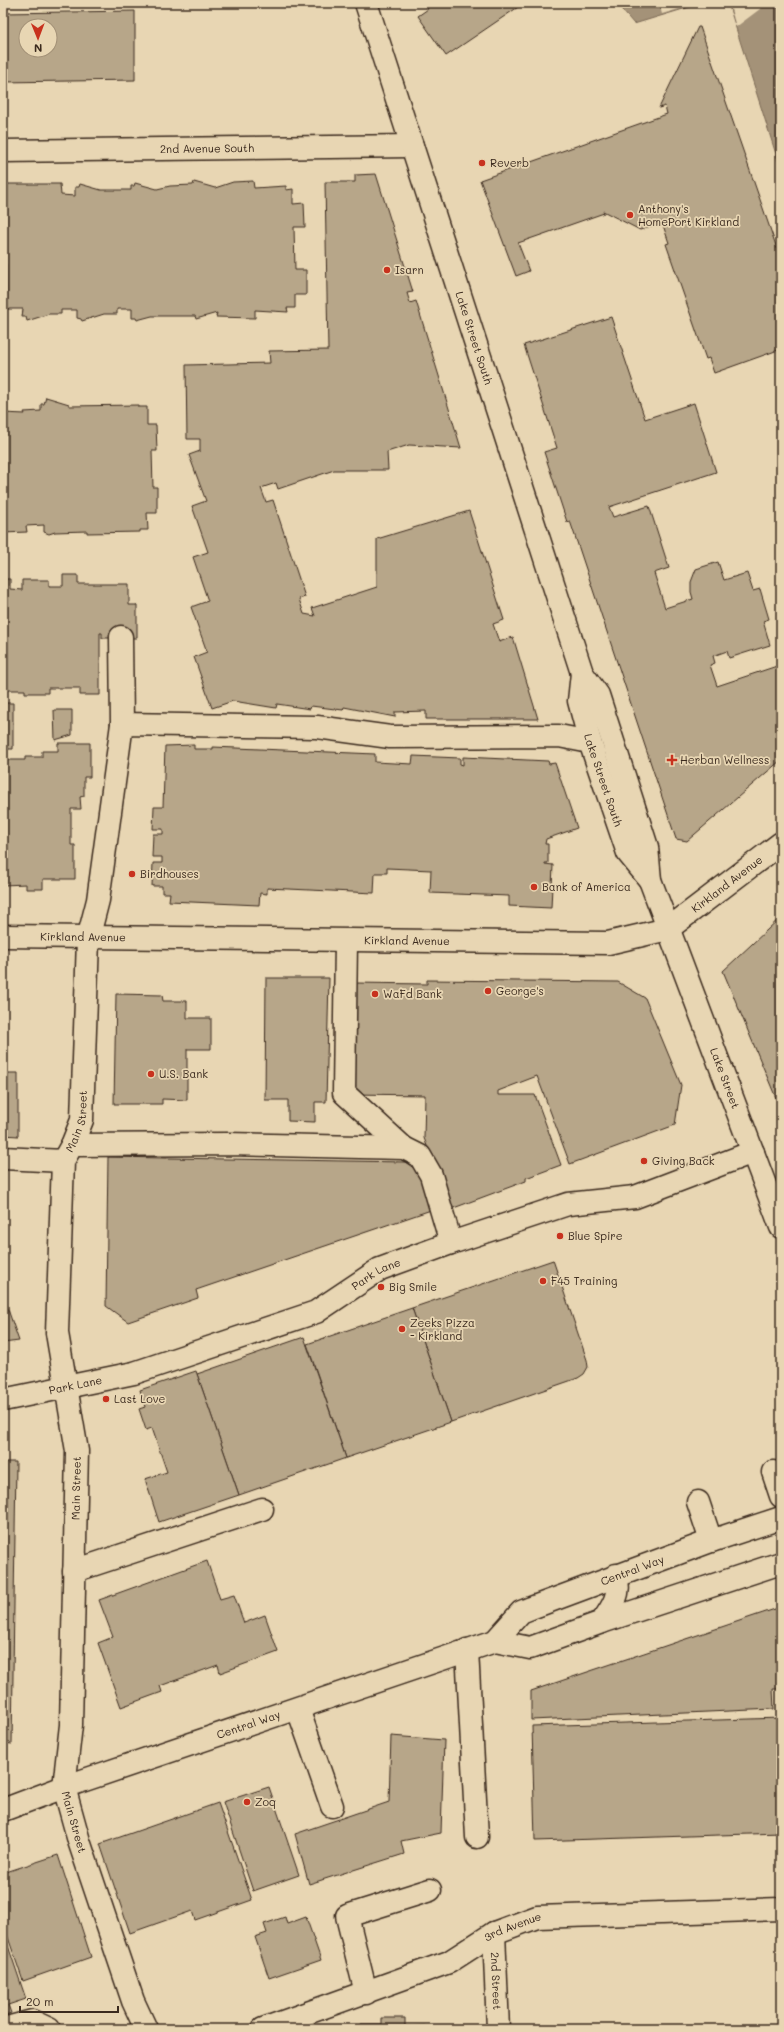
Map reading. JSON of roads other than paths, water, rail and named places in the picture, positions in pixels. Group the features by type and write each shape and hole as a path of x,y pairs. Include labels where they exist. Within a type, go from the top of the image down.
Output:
{"main road":[{"name":"Lake Street South","path":"366,3 582,673 598,695 647,847 650,880 668,929"},
{"name":"2nd Avenue South","path":"3,151 412,146"},
{"name":"Main Street","path":"121,637 122,724 98,900 88,939 82,1120 68,1153 57,1333 77,1450 71,1725 64,1787 79,1841 131,1994 146,2029"},
{"name":"Lake Street South","path":"582,673 579,701 590,742 628,853 650,880"},
{"path":"122,724 316,727 390,737 559,736 590,742"},
{"name":"Kirkland Avenue","path":"3,936 88,939 608,943 668,929 781,843"},
{"name":"Lake Street","path":"668,929 781,1227"},
{"path":"346,941 344,1093 404,1148 420,1156 431,1175 451,1243"},
{"path":"3,1158 228,1144 404,1148"},
{"name":"Park Lane","path":"3,1400 134,1373 316,1312 380,1269 451,1243 568,1204 635,1197 753,1152"},
{"path":"773,1472 781,1496"},
{"path":"698,1502 712,1541"},
{"path":"74,1571 262,1508"},
{"name":"Central Way","path":"495,1641 521,1612 616,1575 781,1518"},
{"name":"Central Way","path":"3,1810 64,1787 495,1641 530,1648 602,1622 781,1563"},
{"path":"602,1622 615,1603 618,1583 616,1575"},
{"path":"467,1650 477,1837"},
{"path":"298,1709 332,1806"},
{"path":"366,1993 347,1916 430,1890"},
{"name":"3rd Avenue","path":"263,2029 449,1962 494,1933 537,1917 781,1909"},
{"name":"2nd Street","path":"494,1933 498,2029"},
{"path":"3,2029 32,2020 49,2029"}],"place":[{"name":"Reverb","path":"482,163"},
{"name":"Anthony's HomePort Kirkland","path":"630,215"},
{"name":"Isarn","path":"387,270"},
{"name":"Herban Wellness","path":"672,760"},
{"name":"Birdhouses","path":"132,874"},
{"name":"Bank of America","path":"534,887"},
{"name":"George's","path":"488,991"},
{"name":"WaFd Bank","path":"375,994"},
{"name":"U.S. Bank","path":"151,1074"},
{"name":"Giving Back","path":"644,1161"},
{"name":"Blue Spire","path":"560,1236"},
{"name":"F45 Training","path":"543,1281"},
{"name":"Big Smile","path":"381,1287"},
{"name":"Zeeks Pizza - Kirkland","path":"402,1329"},
{"name":"Last Love","path":"106,1399"},
{"name":"Zoq","path":"247,1802"}]}
